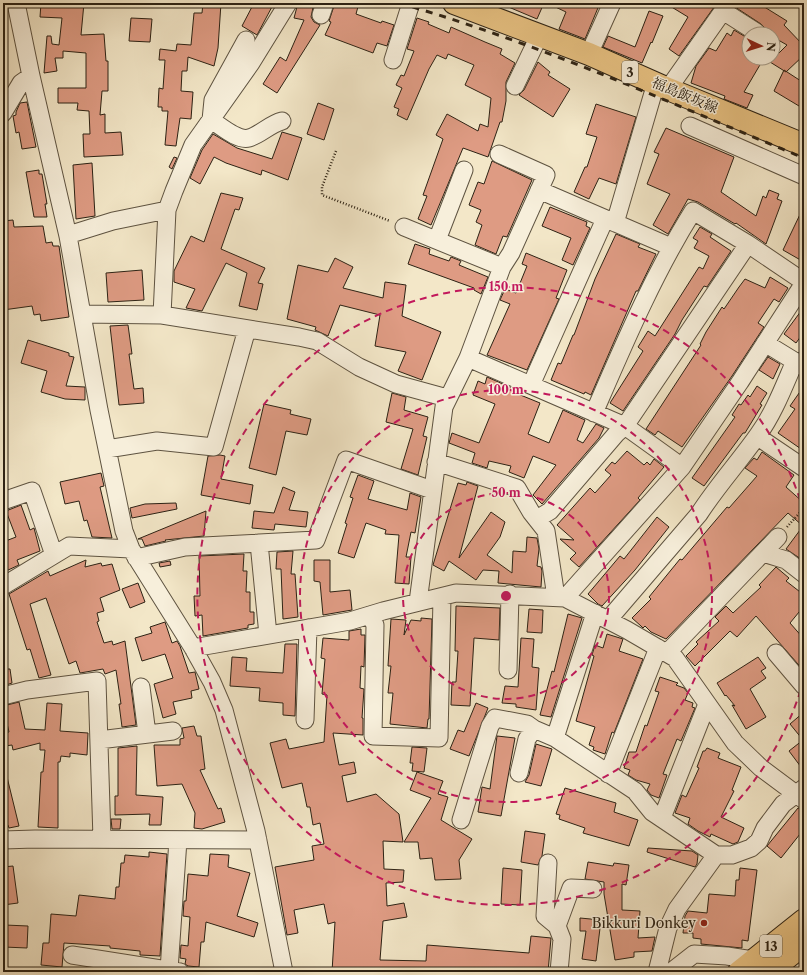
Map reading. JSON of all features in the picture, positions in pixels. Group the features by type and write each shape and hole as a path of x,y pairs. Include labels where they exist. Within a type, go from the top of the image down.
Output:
{"main road":[{"name":"福島飯坂線","path":"454,3 540,34 662,86 803,142"},
{"name":"13","path":"754,968 804,920"},
{"name":"13","path":"754,968 804,944"}],"street":[{"path":"16,3 31,76 68,235 107,449 124,531 134,553 193,648 212,682 224,710 258,840 284,972"},
{"path":"162,315 167,210 174,191 193,145 251,63 288,3"},
{"path":"392,60 411,3"},
{"path":"589,54 612,3"},
{"path":"531,385 610,221 662,86 723,11 747,26"},
{"path":"515,86 540,34"},
{"path":"211,120 213,100 246,40"},
{"path":"3,113 21,83 31,76"},
{"path":"211,120 240,137 250,138 274,123 282,121"},
{"path":"690,126 804,176"},
{"path":"418,602 444,407 447,398 468,358 502,267 511,253 546,175 499,154"},
{"path":"437,240 464,170"},
{"path":"539,190 670,247"},
{"path":"68,235 113,221 167,210"},
{"path":"561,597 682,467 804,283 748,244 692,211 670,247 638,312 594,413"},
{"path":"404,227 502,267"},
{"path":"537,519 550,510 616,434 625,426 748,244"},
{"path":"82,314 162,315 317,341 359,367 390,382 447,398"},
{"path":"107,449 156,441 214,447 246,329"},
{"path":"555,738 601,617 699,514 710,496 758,436 800,364 765,343"},
{"path":"468,358 625,426 682,467"},
{"path":"758,436 804,468"},
{"path":"3,586 69,546 134,553 185,547 316,540 346,460 432,490"},
{"path":"436,462 517,488 546,531 561,597"},
{"path":"3,501 32,491 54,555"},
{"path":"608,774 662,650 778,537"},
{"path":"259,543 268,635"},
{"path":"762,553 786,560 804,574"},
{"path":"193,648 350,621 418,602 465,592 561,597 601,617 675,658 734,743 761,768 802,794 783,804 765,828 759,841 751,848 732,855 716,855 652,812 635,791 555,738 534,729 527,724 495,718 490,726 461,820"},
{"path":"508,670 510,594"},
{"path":"370,615 375,625 373,736 439,738 442,597"},
{"path":"305,720 308,628"},
{"path":"776,653 804,686"},
{"path":"3,696 27,690 98,681 102,840"},
{"path":"141,687 147,734"},
{"path":"662,818 707,704"},
{"path":"519,773 527,739 534,729"},
{"path":"99,740 173,731"},
{"path":"3,840 258,840"},
{"path":"72,954 175,971 178,840"},
{"path":"656,972 668,928 677,909 716,855"},
{"path":"548,863 545,916 557,926 562,939 559,972"},
{"path":"557,926 571,888 593,889"},
{"path":"671,972 694,954 727,956 754,968"}],"path":[{"path":"336,151 322,187 322,195 404,227"},
{"path":"778,537 804,508"}],"building":[{"path":"41,3 84,3 81,35 104,34 106,61 108,61 108,91 102,91 100,115 105,114 105,133 121,132 123,155 84,157 83,134 90,134 89,111 77,110 78,103 58,103 58,88 86,88 86,53 63,51 63,58 55,58 57,71 44,73 47,36 51,36 52,44 59,45 62,18 40,17"},
{"path":"203,3 221,3 218,48 214,66 188,57 187,71 182,71 181,91 193,92 191,119 180,118 176,146 165,145 168,111 162,111 162,107 158,107 159,88 163,89 165,60 159,60 160,49 176,51 177,44 191,45 194,13 202,13"},
{"path":"254,3 274,3 257,35 242,26"},
{"path":"298,3 314,3 311,17 314,22 320,25 277,93 263,84 280,57 286,61 304,20 294,18"},
{"path":"335,3 359,3 356,14 381,23 382,21 394,25 387,46 377,43 373,53 325,35 331,22 329,21"},
{"path":"499,3 544,3 537,19"},
{"path":"547,3 600,3 585,39 559,29 566,12"},
{"path":"665,3 717,3 679,56 669,49 688,17"},
{"path":"729,3 758,3 787,21 784,25 804,46 804,55 786,72 776,66 781,66 781,51 787,45 781,42 781,26 763,26"},
{"path":"649,11 663,16 642,63 603,47 608,36 635,47"},
{"path":"131,18 152,19 150,42 129,41"},
{"path":"417,18 429,22 428,24 449,33 451,27 502,49 500,54 515,63 506,82 506,101 502,122 500,122 488,157 463,148 431,225 418,219 427,196 423,195 443,139 436,135 447,114 478,131 480,124 488,127 491,98 465,85 474,65 448,54 446,59 437,55 429,69 407,120 397,115 399,109 394,107 402,88 396,85 401,75 404,76 414,51 407,49"},
{"path":"734,30 741,34 741,66 759,66 744,92 753,95 747,108 724,99 725,96 691,83 696,66 709,48 716,51 727,33 731,36"},
{"path":"538,62 550,72 548,75 570,89 553,117 519,95 524,90"},
{"path":"784,70 804,83 804,109 774,91"},
{"path":"27,102 36,147 22,149 19,132 16,133 13,116 16,115 20,103"},
{"path":"318,103 334,109 324,140 307,134"},
{"path":"596,104 636,117 616,184 599,178 589,199 574,192 585,167 587,167 597,137 586,134"},
{"path":"666,128 734,157 721,192 756,216 763,196 766,198 769,190 779,194 777,199 782,201 766,244 736,223 735,224 698,202 688,199 668,234 653,225 670,194 647,184 659,154 654,152"},
{"path":"282,132 302,138 288,180 262,170 261,175 226,163 214,157 200,184 190,178 202,150 213,134 237,148 272,159"},
{"path":"174,157 177,158 172,169 169,167"},
{"path":"492,161 532,180 507,237 503,236 496,254 475,245 482,225 476,222 481,210 469,205 478,182 484,184"},
{"path":"92,163 95,216 76,219 73,165"},
{"path":"39,170 39,174 42,174 47,204 45,204 47,217 34,217 26,172"},
{"path":"221,193 243,198 239,210 235,209 221,249 265,268 258,283 263,284 257,310 239,306 247,273 226,263 202,311 186,308 195,289 174,282 174,271 191,236 204,242"},
{"path":"804,206 804,262 783,250"},
{"path":"550,207 587,222 586,226 590,228 573,265 562,260 571,238 542,226"},
{"path":"13,220 14,227 43,226 46,243 52,242 53,246 59,246 69,317 41,321 40,314 34,315 32,306 3,310 3,221"},
{"path":"700,227 712,234 710,237 731,251 707,287 704,286 682,320 675,334 623,411 610,403 643,351 638,347 648,331 655,336 699,267 703,269 709,256 694,248 698,241 693,238"},
{"path":"616,234 640,244 638,247 656,254 638,291 636,291 591,395 585,392 584,394 551,380 558,363 561,364 574,335 595,279"},
{"path":"415,244 430,249 429,254 449,261 451,257 461,261 459,265 488,277 481,294 474,290 474,288 408,264"},
{"path":"526,253 567,270 556,298 559,299 527,370 487,355 510,304 500,300 505,289 516,293 527,266 522,264"},
{"path":"335,258 353,267 343,288 383,298 385,282 406,285 402,316 441,332 422,380 398,371 406,352 375,346 380,315 340,305 328,336 315,330 316,327 287,319 298,265 328,272"},
{"path":"142,270 144,300 108,302 106,273"},
{"path":"770,277 788,288 779,302 774,299 758,323 764,327 732,376 682,447 658,431 655,435 646,429 701,345 700,344 706,332 722,307 724,309 745,279 765,288"},
{"path":"804,307 804,332 796,343 784,334"},
{"path":"128,325 132,354 129,354 134,389 143,388 144,403 119,405 110,326"},
{"path":"28,340 69,353 69,356 74,357 66,386 85,387 85,400 65,399 41,392 47,371 21,363"},
{"path":"768,357 780,364 773,379 759,370"},
{"path":"487,377 519,391 518,394 540,403 528,434 549,443 563,410 585,420 577,440 583,443 596,424 604,428 599,438 542,504 533,495 556,465 533,456 524,478 509,472 511,466 489,461 487,468 472,463 475,453 449,443 452,433 479,443 495,404 473,395 478,381 485,384"},
{"path":"757,386 767,393 760,404 762,405 745,433 743,433 704,486 692,478 735,417 732,415 739,404 741,405 748,395 750,397"},
{"path":"804,386 804,451 778,433 795,409 790,406"},
{"path":"392,393 406,397 404,410 428,417 423,436 427,437 418,475 401,469 413,429 386,422"},
{"path":"264,404 291,410 290,414 311,419 307,435 286,431 276,475 249,468"},
{"path":"627,451 644,465 647,462 650,465 654,459 664,467 638,498 640,500 579,567 570,559 576,553 560,539 574,540 557,525 590,488 595,493 611,475 605,470 612,462 615,464"},
{"path":"762,452 794,475 786,487 804,503 804,561 786,549 803,526 788,513 666,639 651,632 645,626 643,628 632,618 651,599 649,597 680,559 682,560 727,507 729,508 757,476 745,468 754,458 757,460"},
{"path":"208,456 225,456 221,479 253,485 250,504 201,495"},
{"path":"101,473 104,486 100,487 112,538 92,537 87,520 84,521 79,501 65,504 60,482"},
{"path":"358,475 374,481 368,499 407,510 410,493 421,497 415,533 411,532 406,557 411,557 409,584 395,583 399,535 385,534 386,530 366,523 354,558 338,553 353,498 350,497"},
{"path":"467,482 478,486 459,558 491,512 505,522 500,537 487,555 512,573 513,551 526,552 527,537 537,538 539,549 537,566 541,567 542,571 541,587 498,583 499,571 483,570 476,580 449,561 444,571 433,565 458,483 466,485"},
{"path":"283,487 295,492 289,510 308,512 306,527 275,524 274,530 252,528 254,511 274,513"},
{"path":"176,503 177,509 132,518 130,508 145,504"},
{"path":"21,505 30,530 34,528 40,551 17,560 19,565 6,571 3,564 3,542 16,537 6,511"},
{"path":"206,511 204,536 165,540 166,541 145,546 142,539 138,539"},
{"path":"657,517 669,527 635,570 602,606 598,604 588,594 620,556 624,559"},
{"path":"293,551 291,574 295,574 298,617 283,619 281,569 276,569 277,552"},
{"path":"244,554 243,571 247,571 246,592 250,592 250,612 254,612 254,624 248,625 248,628 203,636 202,615 195,616 194,596 200,596 199,556"},
{"path":"86,560 85,567 101,563 102,566 112,564 120,590 100,598 104,611 97,613 99,621 97,622 104,643 112,641 113,645 125,641 136,725 122,727 119,704 121,704 116,670 105,674 103,669 80,673 76,661 69,664 46,598 30,604 51,675 39,678 30,649 27,650 9,594 48,571 50,576"},
{"path":"314,560 330,560 330,592 350,590 352,610 323,615 320,582 314,581"},
{"path":"170,561 171,565 160,567 159,563"},
{"path":"776,567 789,578 786,581 804,595 804,606 790,623 804,639 804,671 756,616 737,637 730,631 695,666 686,656 698,644 696,642 719,621 715,617 726,606 733,613 761,587 759,585"},
{"path":"138,583 145,602 130,608 122,589"},
{"path":"456,606 500,608 499,640 474,638 470,706 451,705 452,682 456,682 458,651 455,651"},
{"path":"529,609 543,610 542,633 527,632"},
{"path":"568,614 582,618 551,717 540,715 552,671 554,672"},
{"path":"421,618 432,619 429,719 427,728 390,724 393,693 388,693 391,666 388,666 391,619 406,620 404,635 411,620 421,621"},
{"path":"165,622 172,643 177,641 180,646 189,673 195,672 199,689 191,691 192,698 173,702 176,714 163,718 154,684 173,678 165,654 142,661 135,638 152,633 150,627"},
{"path":"361,629 361,635 365,635 364,667 361,666 360,688 364,689 362,718 363,735 333,733 339,765 354,762 356,773 342,776 347,802 376,794 399,814 403,842 383,841 384,869 404,870 403,882 386,883 387,906 404,903 407,917 383,921 380,960 426,961 427,945 529,953 531,936 551,938 548,972 332,972 335,922 328,924 324,904 294,910 298,933 287,935 275,867 314,860 312,846 324,844 320,823 313,825 310,807 307,807 302,783 282,788 270,743 286,739 289,749 324,742 327,695 322,694 325,659 321,658 323,638 349,640 349,631"},
{"path":"607,634 623,639 619,651 643,659 614,733 612,732 605,754 593,750 594,747 589,745 595,727 576,721 594,656 592,655 595,645 603,648"},
{"path":"521,638 534,639 532,667 539,668 536,710 516,707 516,704 502,703 505,686 518,687"},
{"path":"285,644 297,644 295,716 283,715 283,703 259,701 260,688 230,686 232,657 247,658 246,671 283,673"},
{"path":"758,657 766,668 761,671 766,678 750,689 766,717 746,729 732,705 735,706 726,695 725,696 717,683"},
{"path":"3,669 10,669 12,683 3,686"},
{"path":"660,677 678,683 676,685 684,688 688,693 685,700 693,703 692,707 695,708 681,741 677,739 663,774 667,775 659,798 651,795 647,790 650,784 636,780 628,775 630,770 624,768 629,752 636,752 645,725 647,726 659,692 655,691"},
{"path":"19,702 25,729 45,730 47,703 62,704 60,731 88,733 87,755 70,753 70,757 61,756 60,762 58,762 58,828 38,827 41,772 43,772 45,750 40,750 40,743 13,750 12,745 5,746 3,733 9,732 3,706"},
{"path":"476,703 488,708 469,756 450,749 458,730 464,732"},
{"path":"804,712 804,771 789,751 803,740 790,724"},
{"path":"194,726 197,736 201,736 205,769 200,770 218,809 221,808 225,822 202,829 194,828 195,813 182,784 157,786 154,745 180,745 180,739 184,738 182,728"},
{"path":"497,736 515,738 501,816 478,812 482,787 490,789"},
{"path":"536,744 552,749 541,786 525,782 529,775"},
{"path":"137,746 136,795 163,797 161,825 149,825 150,814 115,815 115,796 118,796 118,748"},
{"path":"412,747 427,748 424,772 412,771 413,763 410,763"},
{"path":"707,748 720,753 718,758 741,767 732,790 734,791 721,817 744,828 738,842 733,844 711,834 710,837 698,831 688,824 690,818 675,813 682,795 686,797 699,768 697,767 703,751"},
{"path":"417,772 443,781 438,794 448,797 441,820 472,839 459,860 461,879 435,880 432,858 420,859 418,842 404,842 431,798 410,790"},
{"path":"7,777 19,826 9,828 8,825 3,826 3,778"},
{"path":"565,788 616,803 614,812 638,820 629,846 583,833 585,828 559,819 560,815 556,814"},
{"path":"798,808 804,810 804,829 781,858 767,846"},
{"path":"111,819 121,819 120,829 112,829"},
{"path":"525,831 545,834 542,856 538,865 521,862"},
{"path":"648,848 692,851 698,855 697,864 695,867 647,852"},
{"path":"149,852 167,854 160,956 140,955 140,951 110,948 110,946 64,943 62,967 41,965 43,943 49,943 51,914 76,916 79,895 115,899 116,887 119,887 121,863 124,863 125,855 149,857"},
{"path":"210,854 229,855 228,867 250,873 237,916 258,923 254,937 206,922 204,942 201,942 199,967 188,966 185,964 186,959 180,958 181,945 188,946 190,917 183,916 184,901 186,901 188,874 208,876"},
{"path":"588,862 613,866 614,863 629,865 626,885 622,884 622,910 640,911 638,938 655,937 652,951 634,952 634,957 615,960 604,894 604,882 585,879"},
{"path":"13,866 18,903 3,905 3,867"},
{"path":"503,868 522,870 520,905 501,904"},
{"path":"740,868 757,870 748,941 742,940 742,948 701,944 701,939 693,938 693,933 683,933 685,916 688,911 707,913 709,894 735,896 736,880 739,880"},
{"path":"580,918 601,920 596,961 582,959 586,931 580,931"},
{"path":"5,925 28,926 27,948 4,947"}],"railway":[{"path":"399,3 502,36 553,55 654,95 804,158"}],"place":[{"name":"Bikkuri Donkey","path":"704,923"}]}
